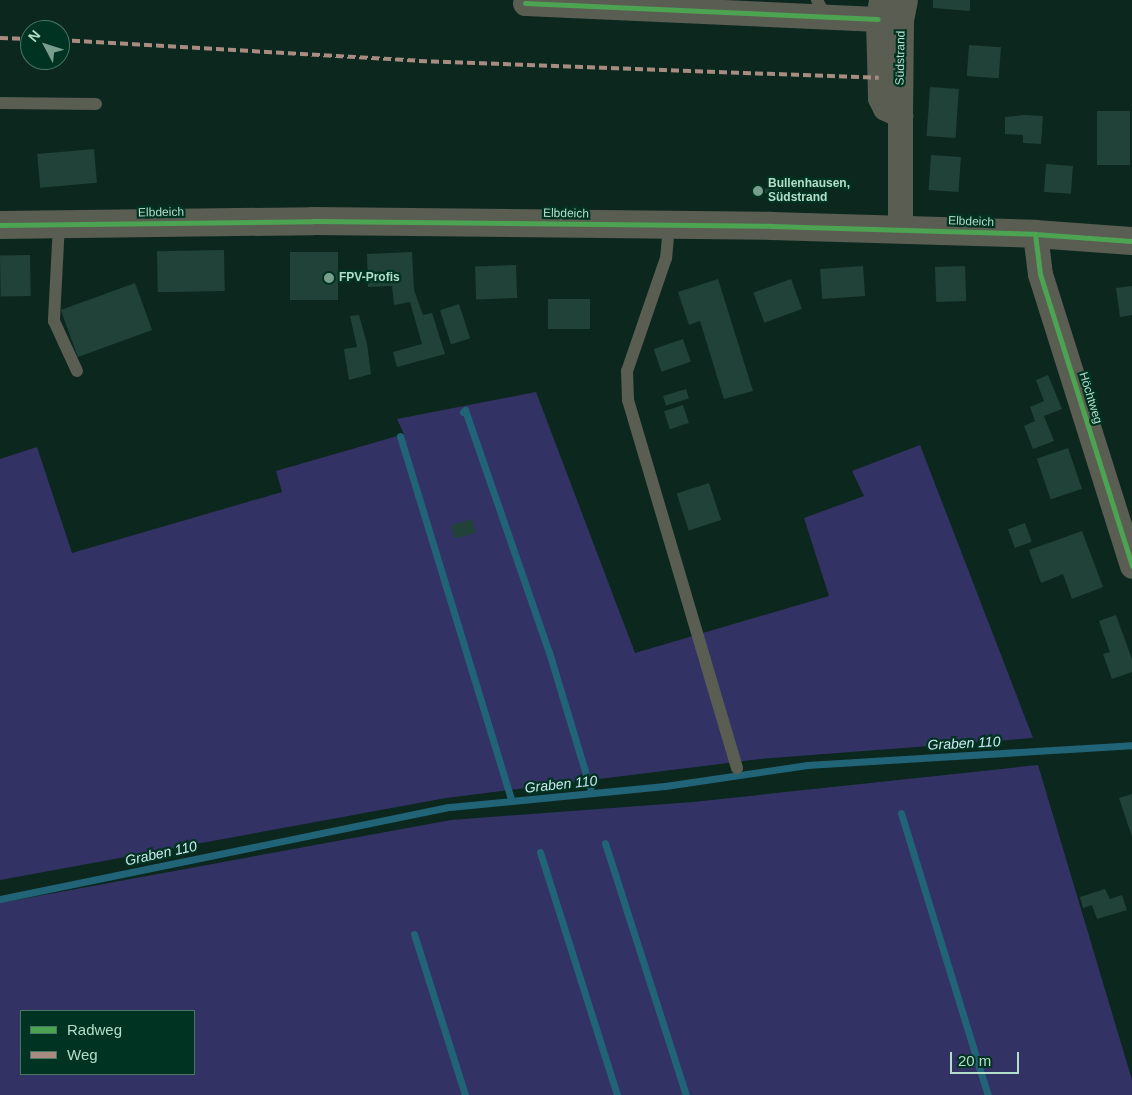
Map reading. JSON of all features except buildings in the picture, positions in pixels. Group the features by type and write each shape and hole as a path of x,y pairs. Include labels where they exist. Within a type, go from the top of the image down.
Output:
{"street":[{"name":"Südstrand","path":"900,230 901,20 905,0"},
{"name":"Südstrand","path":"525,3 880,10 880,98 886,108 900,115"},
{"name":"Elbdeich","path":"0,225 323,222 669,225 1035,234 1132,241"},
{"name":"Höchtweg","path":"1035,234 1040,274 1132,566"}],"lane":[{"path":"0,102 96,104"},
{"path":"60,224 54,321 77,371"},
{"path":"669,225 666,258 627,371 628,400 737,768"}],"shaded area":[{"path":"536,392 635,653 829,596 804,518 864,496 852,471 920,445 1033,738 760,759 446,798 0,880 0,459 37,447 72,553 282,492 276,471 404,434 397,419"},
{"path":"1038,765 1132,1080 1132,1095 0,1095 0,903 451,820 693,802"}],"waterway":[{"path":"463,412 465,410 549,652 591,791"},
{"path":"400,436 511,799"},
{"name":"Graben 110","path":"0,899 450,807 665,786 807,765 1131,745"},
{"path":"901,813 988,1095"},
{"path":"605,843 686,1095"},
{"path":"540,852 617,1095"},
{"path":"414,934 465,1095"}],"marked path":[{"path":"0,38 20,39"},
{"path":"70,41 419,61 879,78"}],"cycle path":[{"path":"525,3 878,19"},
{"path":"0,225 313,221 771,226 1035,234 1132,241"},
{"path":"1035,234 1040,274 1132,566"}],"place":[{"name":"Bullenhausen, Südstrand","path":"758,191"},
{"name":"FPV-Profis","path":"329,278"}]}
